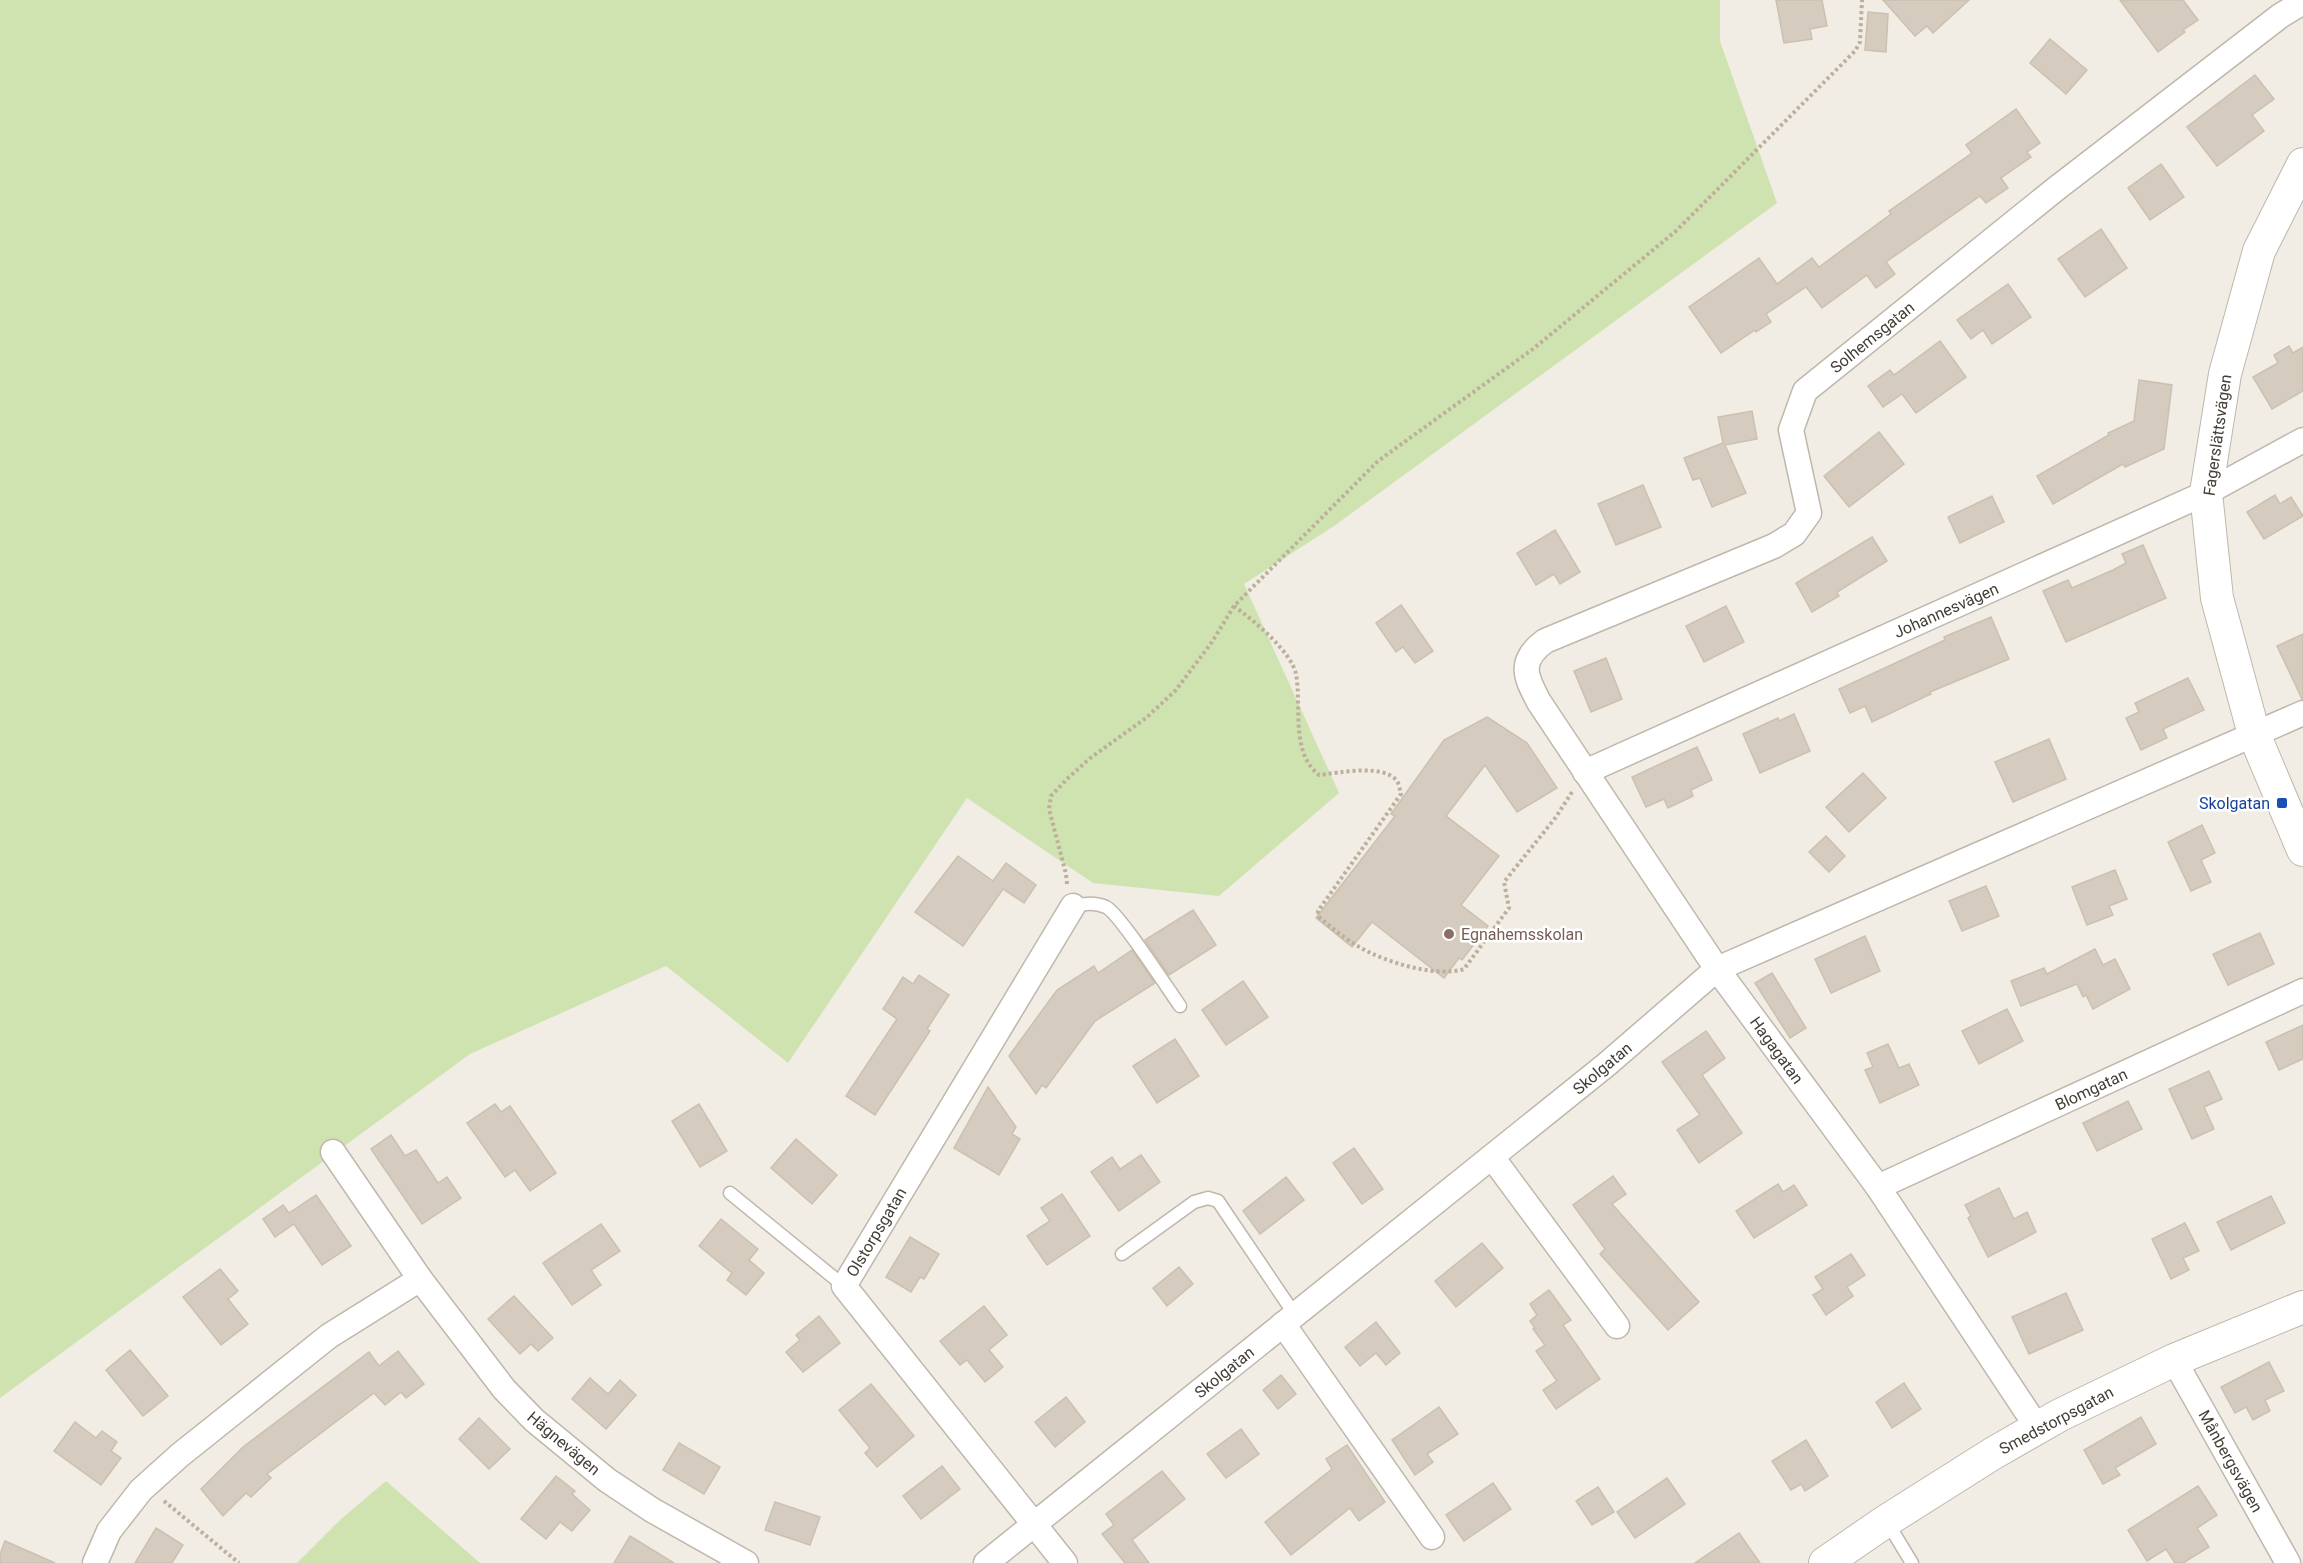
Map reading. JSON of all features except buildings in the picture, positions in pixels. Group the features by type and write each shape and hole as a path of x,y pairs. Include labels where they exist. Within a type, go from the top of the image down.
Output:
{"street":[{"name":"Solhemsgatan","path":"1525,668 1530,656 1545,641 1774,546 1794,534 1809,513 1791,430 1805,391 2057,188 2280,16 2303,2"},
{"name":"Fagerslättsvägen","path":"2303,164 2259,251 2225,374 2206,493 2217,598 2254,734 2303,850"},
{"name":"Johannesvägen","path":"1586,772 2206,493 2303,440"},
{"name":"Hagagatan","path":"1525,668 1529,684 1539,702 1717,969 1878,1187 2037,1427"},
{"name":"Skolgatan","path":"986,1563 1606,1065 1717,969 2303,713"},
{"name":"Olstorpsgatan","path":"1065,1563 844,1287 1073,906"},
{"name":"Blomgatan","path":"1878,1187 2303,991"},
{"name":"Hägnevägen","path":"333,1152 420,1279 504,1389 534,1420 607,1480 746,1563"},
{"path":"1492,1157 1617,1326"},
{"path":"95,1563 110,1531 146,1486 180,1455 329,1336 420,1279"},
{"name":"Smedstorpsgatan","path":"1825,1563 1886,1521 2037,1427 2174,1360 2303,1307"},
{"path":"1289,1320 1432,1537"},
{"name":"Månbergsvägen","path":"2174,1360 2288,1563"}],"lane":[{"path":"1073,906 1091,903 1108,908 1180,1006"},
{"path":"730,1193 844,1287"},
{"path":"1122,1254 1194,1202 1208,1198 1218,1201 1289,1320"},
{"path":"1886,1521 1912,1563"}],"path":[{"path":"1073,906 1065,901 1066,874 1049,809 1051,796 1089,759 1146,718 1176,690 1212,642 1234,606 1378,461 1533,349 1620,279 1713,196 1855,51 1860,42 1862,0"},
{"path":"1234,606 1277,644 1295,672 1301,741 1306,759 1313,770 1319,775 1366,770 1388,774 1398,781 1401,794 1318,911 1319,917 1340,934 1373,954 1423,970 1453,973 1464,969 1509,908 1504,882 1556,817 1586,772"},
{"path":"146,1486 240,1563"}],"green space":[{"path":"0,0 1720,0 1720,41 1777,203 1334,526 1244,584 1339,793 1219,896 1093,883 967,798 788,1063 666,966 470,1054 0,1398"},
{"path":"386,1481 480,1563 297,1563 340,1520"}],"place":[{"name":"Skolgatan","path":"2282,803"},
{"name":"Egnahemsskolan","path":"1449,934"}]}
